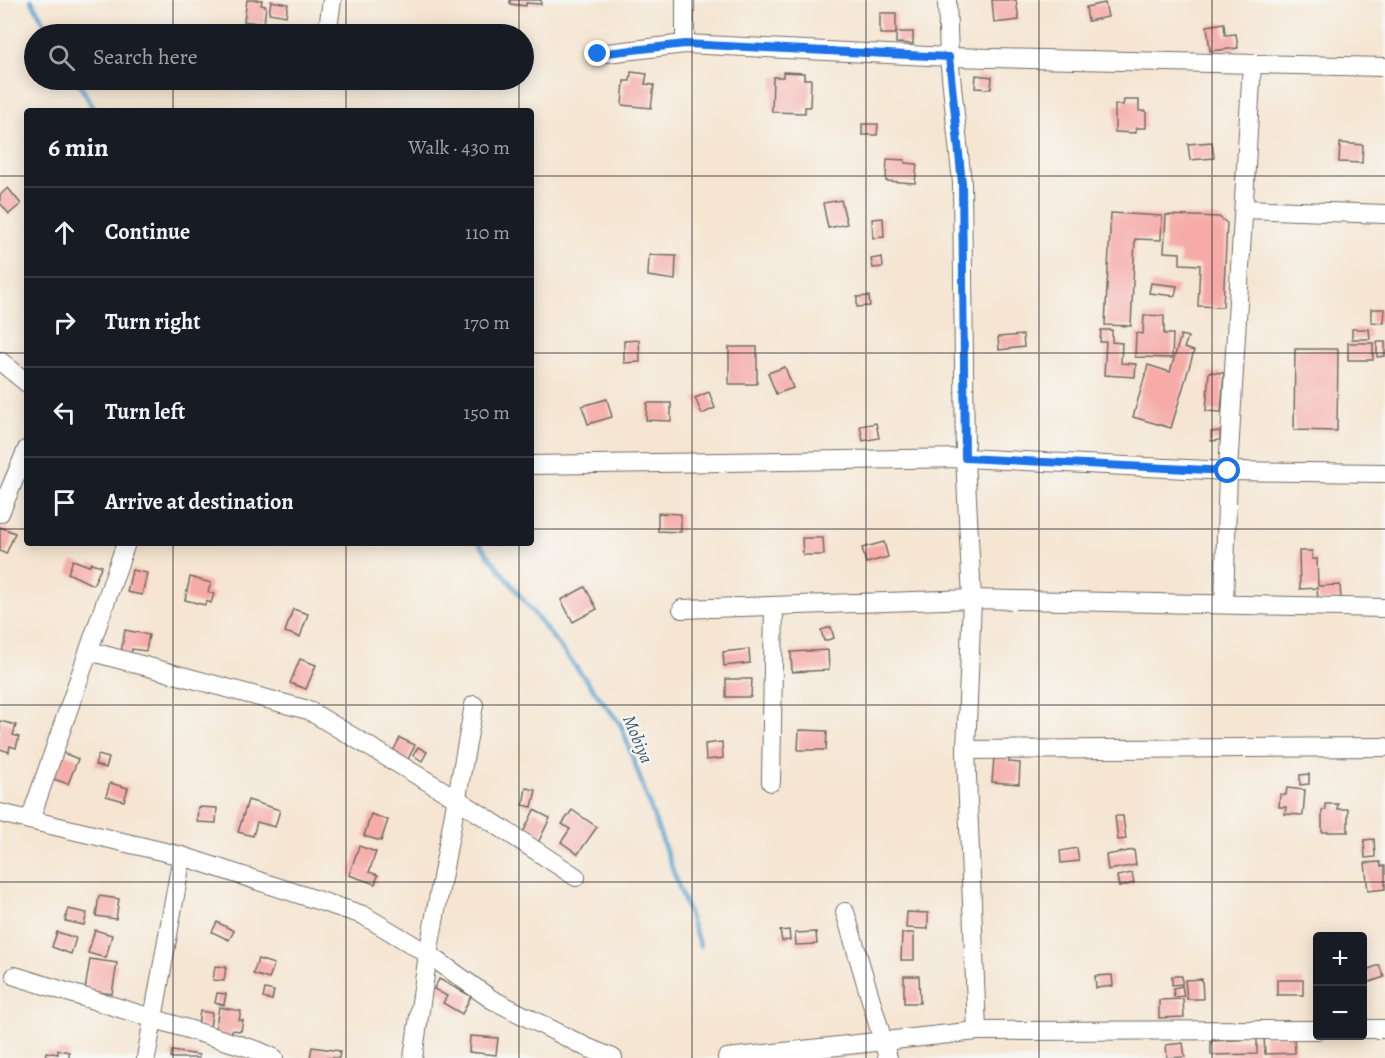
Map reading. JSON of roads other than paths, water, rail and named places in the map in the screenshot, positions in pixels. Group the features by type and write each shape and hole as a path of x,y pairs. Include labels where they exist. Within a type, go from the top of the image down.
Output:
{"street":[{"path":"329,21 332,0"},
{"path":"685,0 685,44"},
{"path":"947,0 949,57 962,183 965,458 972,599 966,750 977,1031"},
{"path":"598,54 685,44 949,57 1385,67"},
{"path":"1224,603 1228,471 1252,64"},
{"path":"1244,209 1385,214"},
{"path":"0,361 24,381"},
{"path":"0,513 24,456"},
{"path":"534,465 965,458 1228,471 1385,473"},
{"path":"30,820 125,546"},
{"path":"682,609 972,599 1385,608"},
{"path":"771,782 774,606"},
{"path":"89,651 308,710 457,799 576,878"},
{"path":"413,1058 428,954 474,705"},
{"path":"966,750 1385,747"},
{"path":"0,813 182,856 363,915 428,954 491,999 586,1052 613,1058"},
{"path":"146,1058 182,856"},
{"path":"845,912 886,1049"},
{"path":"15,976 256,1050 274,1058"},
{"path":"1367,1029 1385,1029"},
{"path":"727,1058 886,1049 977,1031 1313,1030"}],"waterway":[{"name":"Mobiya","path":"31,0 45,24"},
{"name":"Mobiya","path":"83,90 93,108"},
{"name":"Mobiya","path":"481,546 621,725 700,946"}]}
